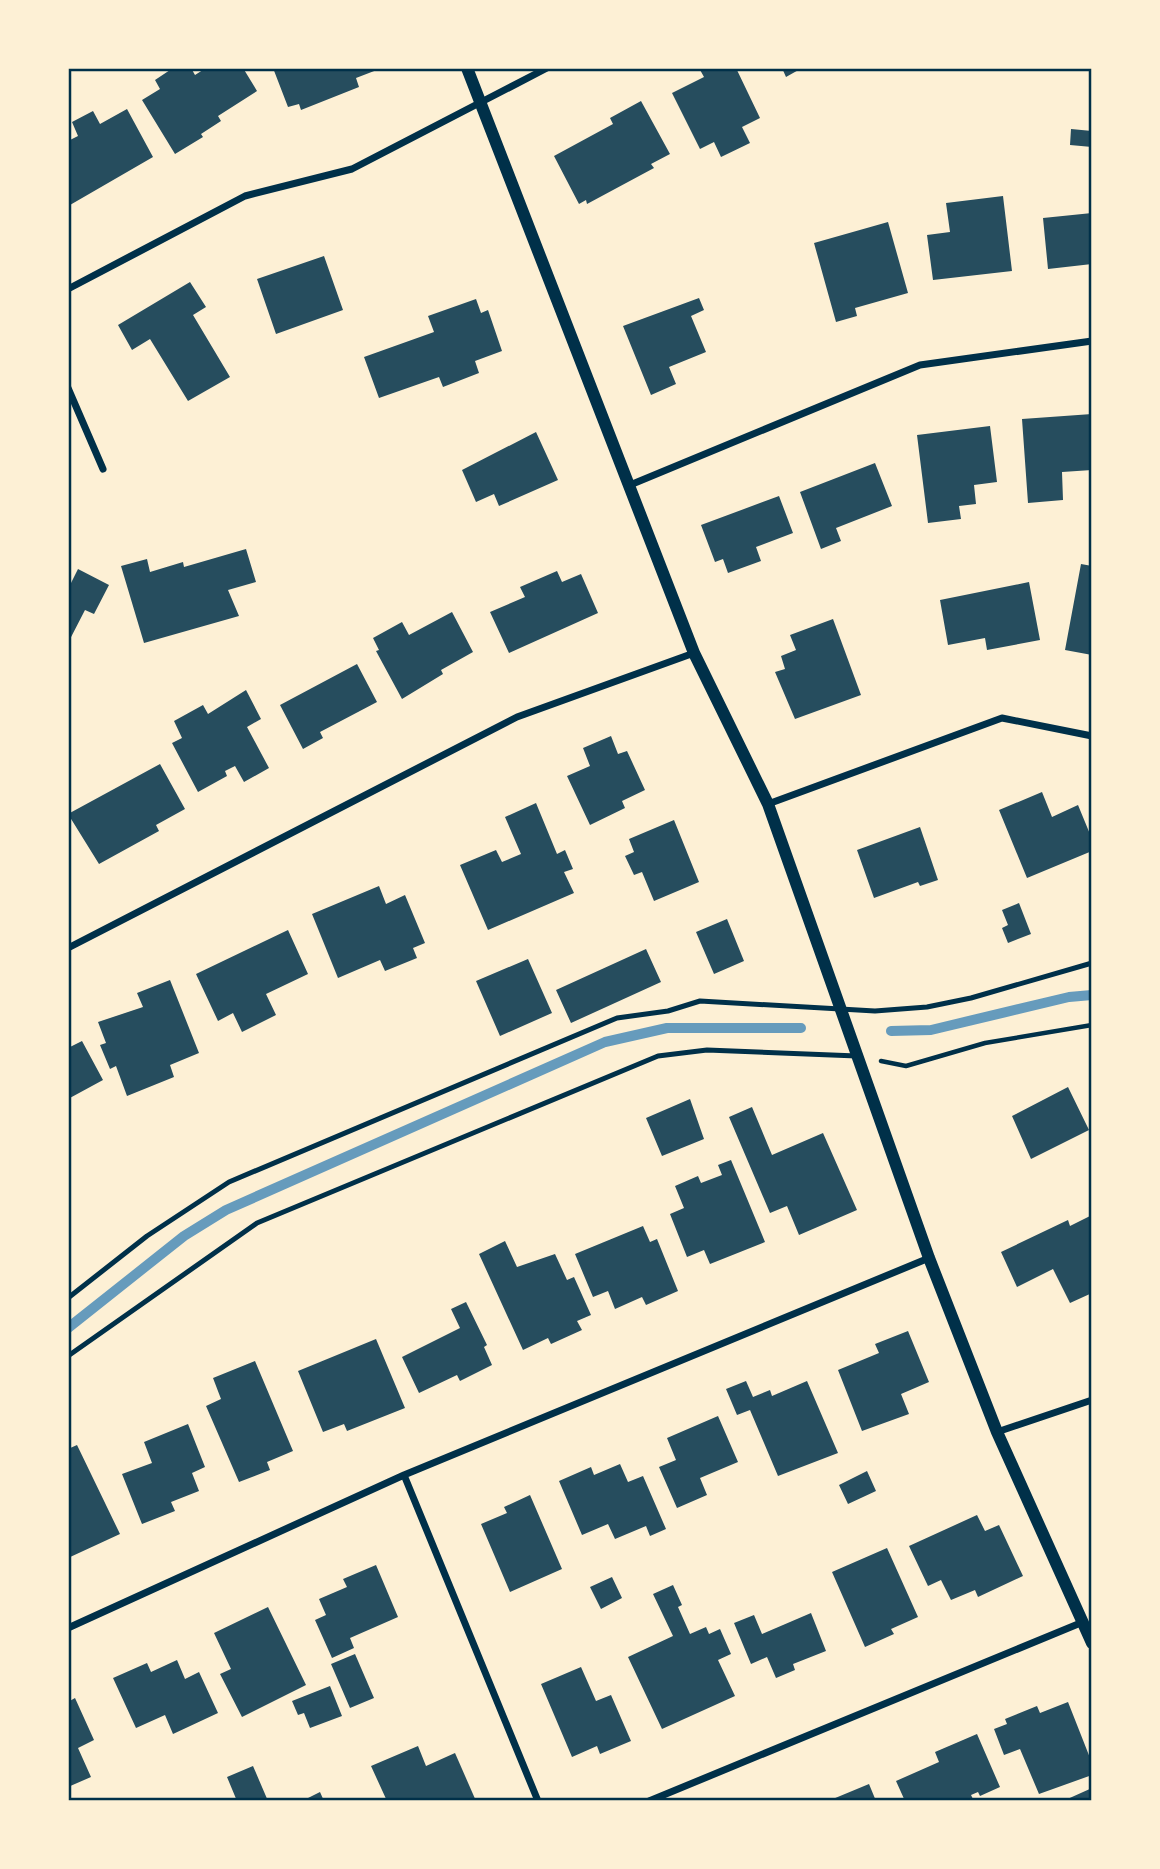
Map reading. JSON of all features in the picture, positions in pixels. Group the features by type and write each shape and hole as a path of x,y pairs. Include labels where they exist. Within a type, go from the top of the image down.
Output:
{"street":[{"path":"467,68 694,653 768,804 929,1258 997,1432 1092,1643"},
{"path":"68,289 245,196 352,169 547,68"},
{"path":"630,485 920,365 1092,341"},
{"path":"68,388 103,469"},
{"path":"68,948 517,717 694,653"},
{"path":"768,804 1002,718 1092,736"},
{"path":"68,1628 404,1475 929,1258"},
{"path":"997,1432 1092,1401"},
{"path":"404,1475 538,1801"},
{"path":"649,1801 1083,1622"}],"lane":[{"path":"68,1298 147,1236 229,1182 617,1018 668,1011 700,1001 875,1011 927,1007 971,998 1092,963"},
{"path":"68,1356 257,1223 658,1056 707,1050 857,1056"}],"path":[{"path":"857,1056 906,1066 985,1043 1092,1025"}],"building":[{"path":"173,68 191,68 195,75 206,68 243,68 257,91 218,116 221,121 201,134 203,137 175,154 142,100 160,89 155,80"},
{"path":"273,68 382,68 356,78 359,87 301,110 299,104 288,107"},
{"path":"699,68 736,68 760,118 742,127 750,143 721,157 714,142 700,149 672,93 704,77"},
{"path":"782,68 802,68 786,77"},
{"path":"641,101 670,154 651,164 654,168 587,204 586,200 579,204 554,156 613,124 610,118"},
{"path":"127,109 153,157 70,205 68,141 78,136 72,122 93,111 100,124"},
{"path":"1071,129 1092,131 1092,147 1070,145"},
{"path":"1003,196 1012,271 933,280 927,235 950,232 946,203"},
{"path":"1092,213 1092,264 1048,269 1043,218"},
{"path":"888,222 908,293 855,308 857,316 836,322 814,243"},
{"path":"324,256 343,310 276,334 257,279"},
{"path":"190,282 206,307 193,315 230,377 188,401 150,339 132,350 118,325"},
{"path":"699,298 704,310 691,316 706,352 669,367 676,384 651,395 623,326"},
{"path":"476,299 481,313 488,310 502,351 475,361 479,373 443,387 439,377 379,398 364,357 434,332 428,316"},
{"path":"1092,414 1092,470 1062,472 1063,500 1028,503 1022,419"},
{"path":"990,426 997,482 974,485 976,504 959,506 961,519 928,523 917,435"},
{"path":"536,432 558,480 499,506 494,494 476,502 462,470"},
{"path":"875,463 892,506 836,528 841,541 821,549 800,492"},
{"path":"779,496 793,533 756,547 761,561 728,573 723,559 715,562 701,525"},
{"path":"246,549 256,582 228,590 239,616 144,643 121,566 147,559 150,572 183,562 184,567"},
{"path":"1081,564 1092,566 1092,655 1065,650"},
{"path":"78,569 109,585 94,614 85,610 68,643 68,589"},
{"path":"557,571 562,582 581,574 598,613 509,653 490,612 525,597 520,587"},
{"path":"1029,582 1040,640 987,650 985,638 948,645 940,600"},
{"path":"452,612 473,652 441,670 443,674 402,699 376,651 379,650 373,638 402,622 409,635"},
{"path":"833,619 861,695 795,719 775,672 785,669 781,656 796,650 790,635"},
{"path":"357,664 377,702 320,732 323,738 303,749 280,705"},
{"path":"246,690 261,719 247,727 269,768 244,782 235,766 225,771 227,776 198,792 172,743 182,738 174,721 203,705 208,714"},
{"path":"611,736 618,754 627,751 645,790 622,801 625,808 590,825 567,776 590,766 583,748"},
{"path":"160,764 185,809 156,825 159,831 99,864 68,814"},
{"path":"1042,792 1052,817 1078,805 1092,839 1092,851 1027,878 999,810"},
{"path":"536,803 557,854 565,850 573,869 564,872 574,893 488,930 460,865 496,850 502,862 521,854 505,817"},
{"path":"674,820 699,882 654,901 642,872 634,875 625,856 634,852 629,839"},
{"path":"920,827 938,880 920,886 918,882 874,898 857,850"},
{"path":"379,886 386,904 405,895 425,943 413,948 417,958 385,971 380,960 338,978 312,914"},
{"path":"1019,903 1031,934 1008,943 1002,928 1008,925 1002,910"},
{"path":"727,919 744,961 714,974 696,932"},
{"path":"288,930 308,974 266,994 276,1015 242,1032 233,1013 218,1021 196,974"},
{"path":"646,949 661,982 571,1023 556,990"},
{"path":"528,959 552,1013 500,1036 476,981"},
{"path":"170,980 199,1053 170,1065 174,1077 127,1096 116,1066 110,1069 100,1045 106,1043 98,1022 143,1007 137,993"},
{"path":"82,1041 103,1080 68,1099 68,1048"},
{"path":"1068,1087 1089,1130 1031,1159 1012,1116"},
{"path":"690,1099 704,1139 662,1156 646,1118"},
{"path":"752,1107 772,1155 823,1133 857,1210 799,1235 787,1206 770,1213 729,1117"},
{"path":"731,1160 765,1242 710,1264 704,1250 687,1257 670,1214 684,1208 675,1186 698,1176 701,1183 722,1175 718,1165"},
{"path":"1092,1215 1092,1293 1070,1303 1053,1269 1017,1287 1001,1252 1068,1220 1070,1226"},
{"path":"643,1226 650,1242 657,1239 678,1291 646,1305 642,1297 615,1309 608,1291 593,1297 575,1254"},
{"path":"505,1241 517,1267 555,1254 567,1280 574,1277 591,1315 577,1321 582,1330 551,1344 548,1338 523,1350 479,1254"},
{"path":"466,1302 487,1345 484,1347 492,1365 460,1381 457,1375 419,1393 402,1357 460,1328 451,1309"},
{"path":"908,1331 929,1382 901,1394 909,1414 862,1431 838,1370 879,1353 875,1344"},
{"path":"376,1339 405,1408 347,1431 344,1424 323,1432 298,1371"},
{"path":"255,1361 293,1451 267,1462 270,1470 239,1482 206,1406 221,1399 213,1378"},
{"path":"746,1381 753,1397 770,1390 772,1396 807,1381 838,1453 778,1476 750,1410 737,1415 726,1389"},
{"path":"718,1416 738,1462 700,1478 707,1495 677,1508 659,1467 676,1460 667,1438"},
{"path":"188,1424 205,1467 192,1473 199,1491 171,1502 175,1511 142,1524 122,1474 152,1463 144,1442"},
{"path":"77,1445 120,1534 68,1558 68,1449"},
{"path":"620,1464 628,1482 643,1476 666,1529 650,1536 646,1526 615,1539 608,1524 582,1535 559,1481 591,1467 594,1475"},
{"path":"867,1471 876,1491 848,1504 839,1485"},
{"path":"530,1495 562,1569 510,1592 481,1524 507,1513 504,1507"},
{"path":"977,1515 985,1531 999,1525 1023,1576 978,1597 975,1590 951,1600 941,1580 928,1586 909,1546"},
{"path":"887,1548 918,1617 891,1629 894,1634 865,1647 832,1572"},
{"path":"376,1565 398,1617 350,1638 354,1648 332,1658 315,1620 326,1615 319,1599 347,1587 343,1579"},
{"path":"612,1577 622,1598 601,1609 590,1587"},
{"path":"673,1585 682,1605 678,1607 690,1634 706,1627 709,1634 720,1629 731,1654 718,1660 735,1696 662,1729 628,1657 673,1636 653,1594"},
{"path":"268,1607 306,1685 242,1717 220,1674 231,1669 214,1633"},
{"path":"811,1613 826,1651 793,1664 795,1670 776,1678 767,1657 751,1664 734,1623 754,1615 762,1634"},
{"path":"355,1654 374,1698 350,1708 331,1664"},
{"path":"177,1660 185,1679 199,1672 218,1713 173,1734 165,1715 136,1728 113,1678 147,1663 151,1672"},
{"path":"581,1667 596,1701 611,1695 631,1741 600,1754 597,1746 572,1757 541,1684"},
{"path":"330,1686 342,1716 310,1728 304,1713 298,1715 292,1701"},
{"path":"75,1698 94,1740 78,1748 91,1777 68,1787 68,1702"},
{"path":"1068,1702 1092,1763 1092,1775 1039,1794 1020,1749 1004,1755 994,1729 1007,1724 1005,1719 1037,1706 1040,1713"},
{"path":"977,1734 1000,1787 980,1796 978,1792 971,1795 974,1801 905,1801 896,1781 939,1762 935,1752"},
{"path":"418,1746 426,1766 455,1753 476,1801 387,1801 371,1766"},
{"path":"253,1766 268,1801 237,1801 227,1777"},
{"path":"869,1784 876,1801 828,1801"},
{"path":"1092,1788 1092,1801 1063,1801"},
{"path":"320,1792 324,1801 302,1801"}],"waterway":[{"path":"891,1031 931,1030 1069,997 1092,995"},
{"path":"68,1328 184,1236 226,1210 605,1042 667,1028 801,1028"}]}
